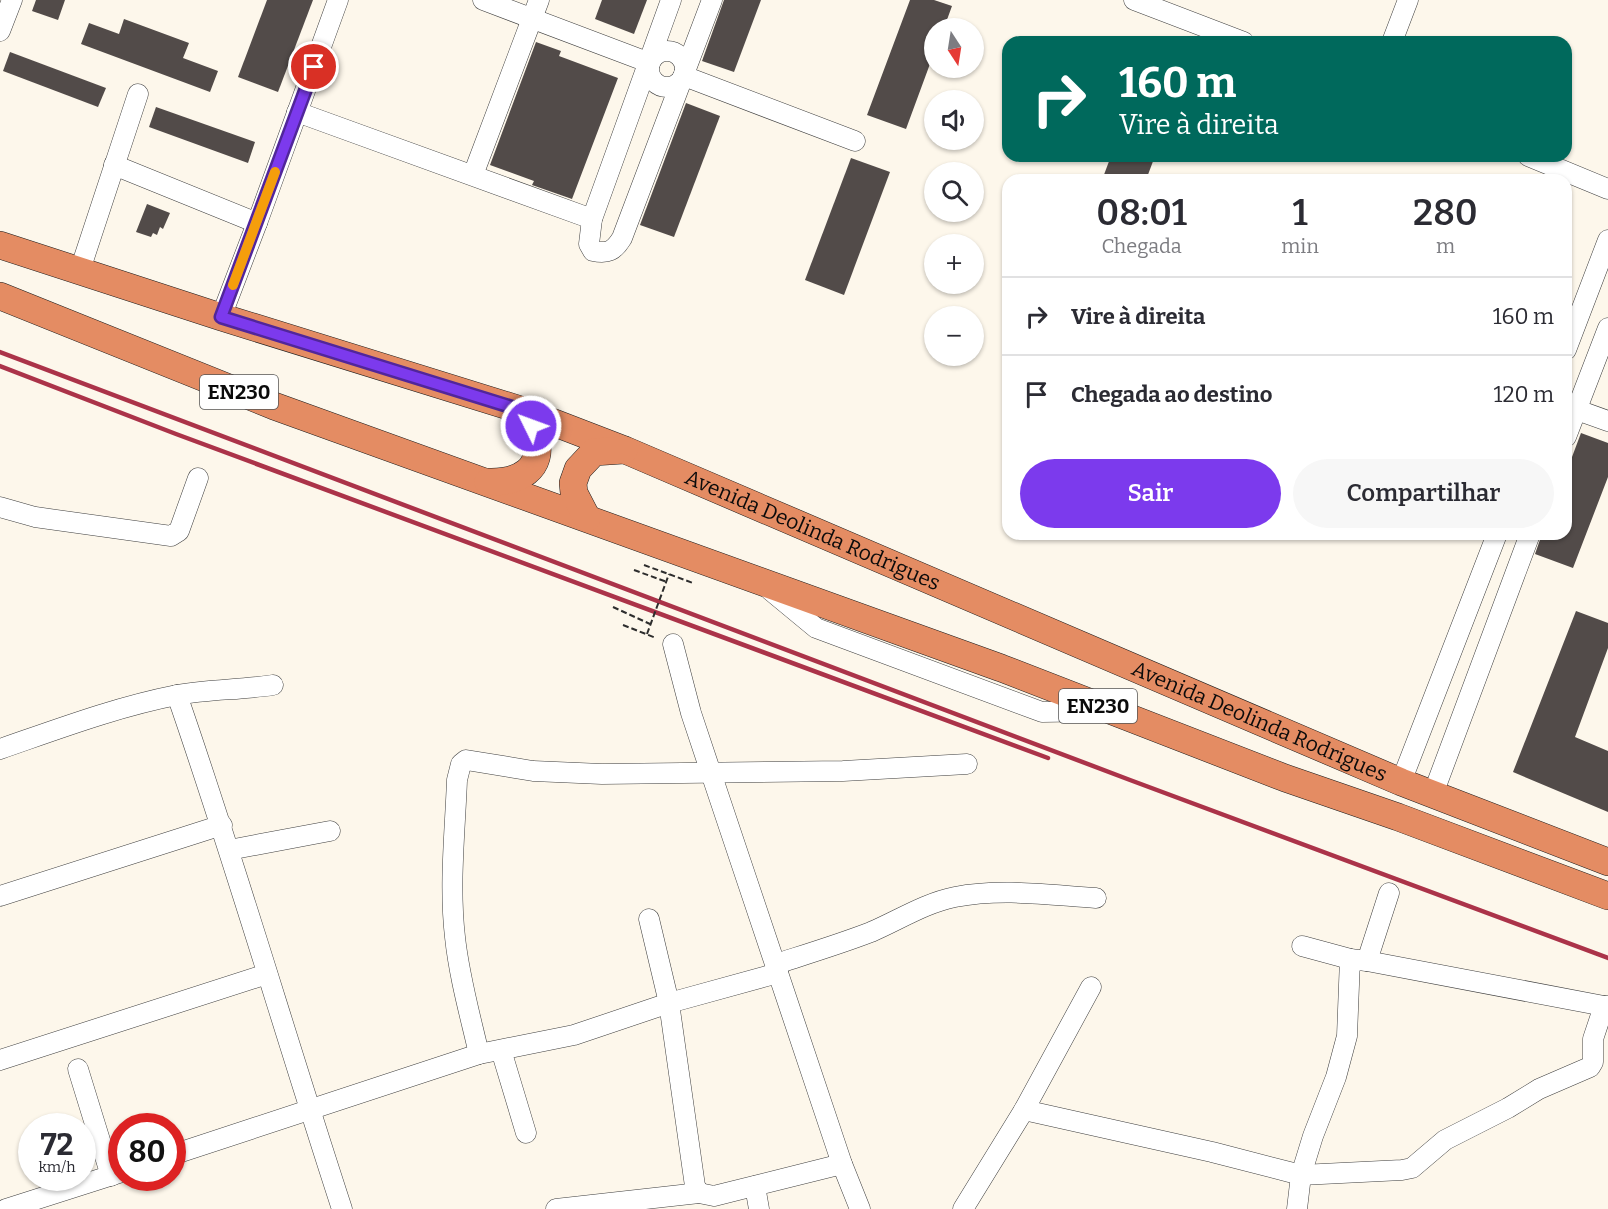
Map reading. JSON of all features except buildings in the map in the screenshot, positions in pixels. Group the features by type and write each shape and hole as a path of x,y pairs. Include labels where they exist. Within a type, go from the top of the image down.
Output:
{"highway":[{"name":"Avenida Deolinda Rodrigues","path":"0,244 221,317 521,410 625,450 1401,782 1608,861"},
{"name":"Avenida Deolinda Rodrigues","path":"0,296 274,406 1002,668 1285,778 1608,896"},
{"path":"480,482 518,478 528,472 535,462 536,437 521,410"},
{"path":"587,518 574,493 573,483 578,469 594,452 625,450"}],"street":[{"path":"0,31 12,0"},
{"path":"221,317 338,0"},
{"path":"483,0 650,63"},
{"path":"473,175 538,0"},
{"path":"671,0 592,219 589,244 593,251 604,253 614,250 622,238 712,0"},
{"path":"1134,0 1228,36"},
{"path":"1394,36 1408,0"},
{"path":"650,63 661,52 674,52 683,60 684,76"},
{"path":"684,76 855,141"},
{"path":"80,270 138,94"},
{"path":"297,112 592,219"},
{"path":"1543,162 1572,174"},
{"path":"114,165 257,223"},
{"path":"1572,174 1608,189"},
{"path":"1572,334 1608,240"},
{"path":"1572,406 1608,328"},
{"path":"1572,408 1608,421"},
{"path":"0,507 35,518 171,536 179,531 198,477"},
{"path":"1401,782 1495,540"},
{"path":"1433,795 1528,540"},
{"path":"673,644 691,713 842,1164 860,1209"},
{"path":"1442,679 1472,691"},
{"path":"0,749 80,721 177,695 273,685"},
{"path":"177,695 222,825 309,1110 342,1209"},
{"path":"479,1054 460,975 454,936 457,780 461,764 466,760 532,771 602,774 843,771 967,764"},
{"path":"0,896 222,825"},
{"path":"229,850 330,831"},
{"path":"186,1150 479,1054 574,1035 777,969 952,897 979,893 1019,892 1096,898"},
{"path":"1297,1209 1301,1175 1312,1136 1336,1077 1347,1036 1358,960 1389,893"},
{"path":"649,919 669,1004 695,1186 699,1193"},
{"path":"1024,1110 1212,1152 1301,1175 1412,1168 1445,1140 1508,1108 1539,1089 1590,1067 1593,1062 1593,1039 1606,1006 1358,960 1302,946"},
{"path":"0,1060 267,974"},
{"path":"963,1209 1024,1110 1091,987"},
{"path":"501,1050 526,1133"},
{"path":"78,1069 108,1152"},
{"path":"556,1209 699,1193 714,1196 842,1164"},
{"path":"6,1209 108,1177"},
{"path":"755,1186 759,1209"}],"path":[{"path":"644,565 693,583"},
{"path":"634,570 667,582"},
{"path":"647,634 669,574"},
{"path":"613,607 650,624"},
{"path":"623,625 673,644"}],"railway":[{"path":"0,352 1130,780 1608,958"},
{"path":"0,366 176,434 1048,758"}],"slow traffic":[{"path":"233,285 275,172"}],"route":[{"path":"314,67 221,317 521,410 531,426"}]}
